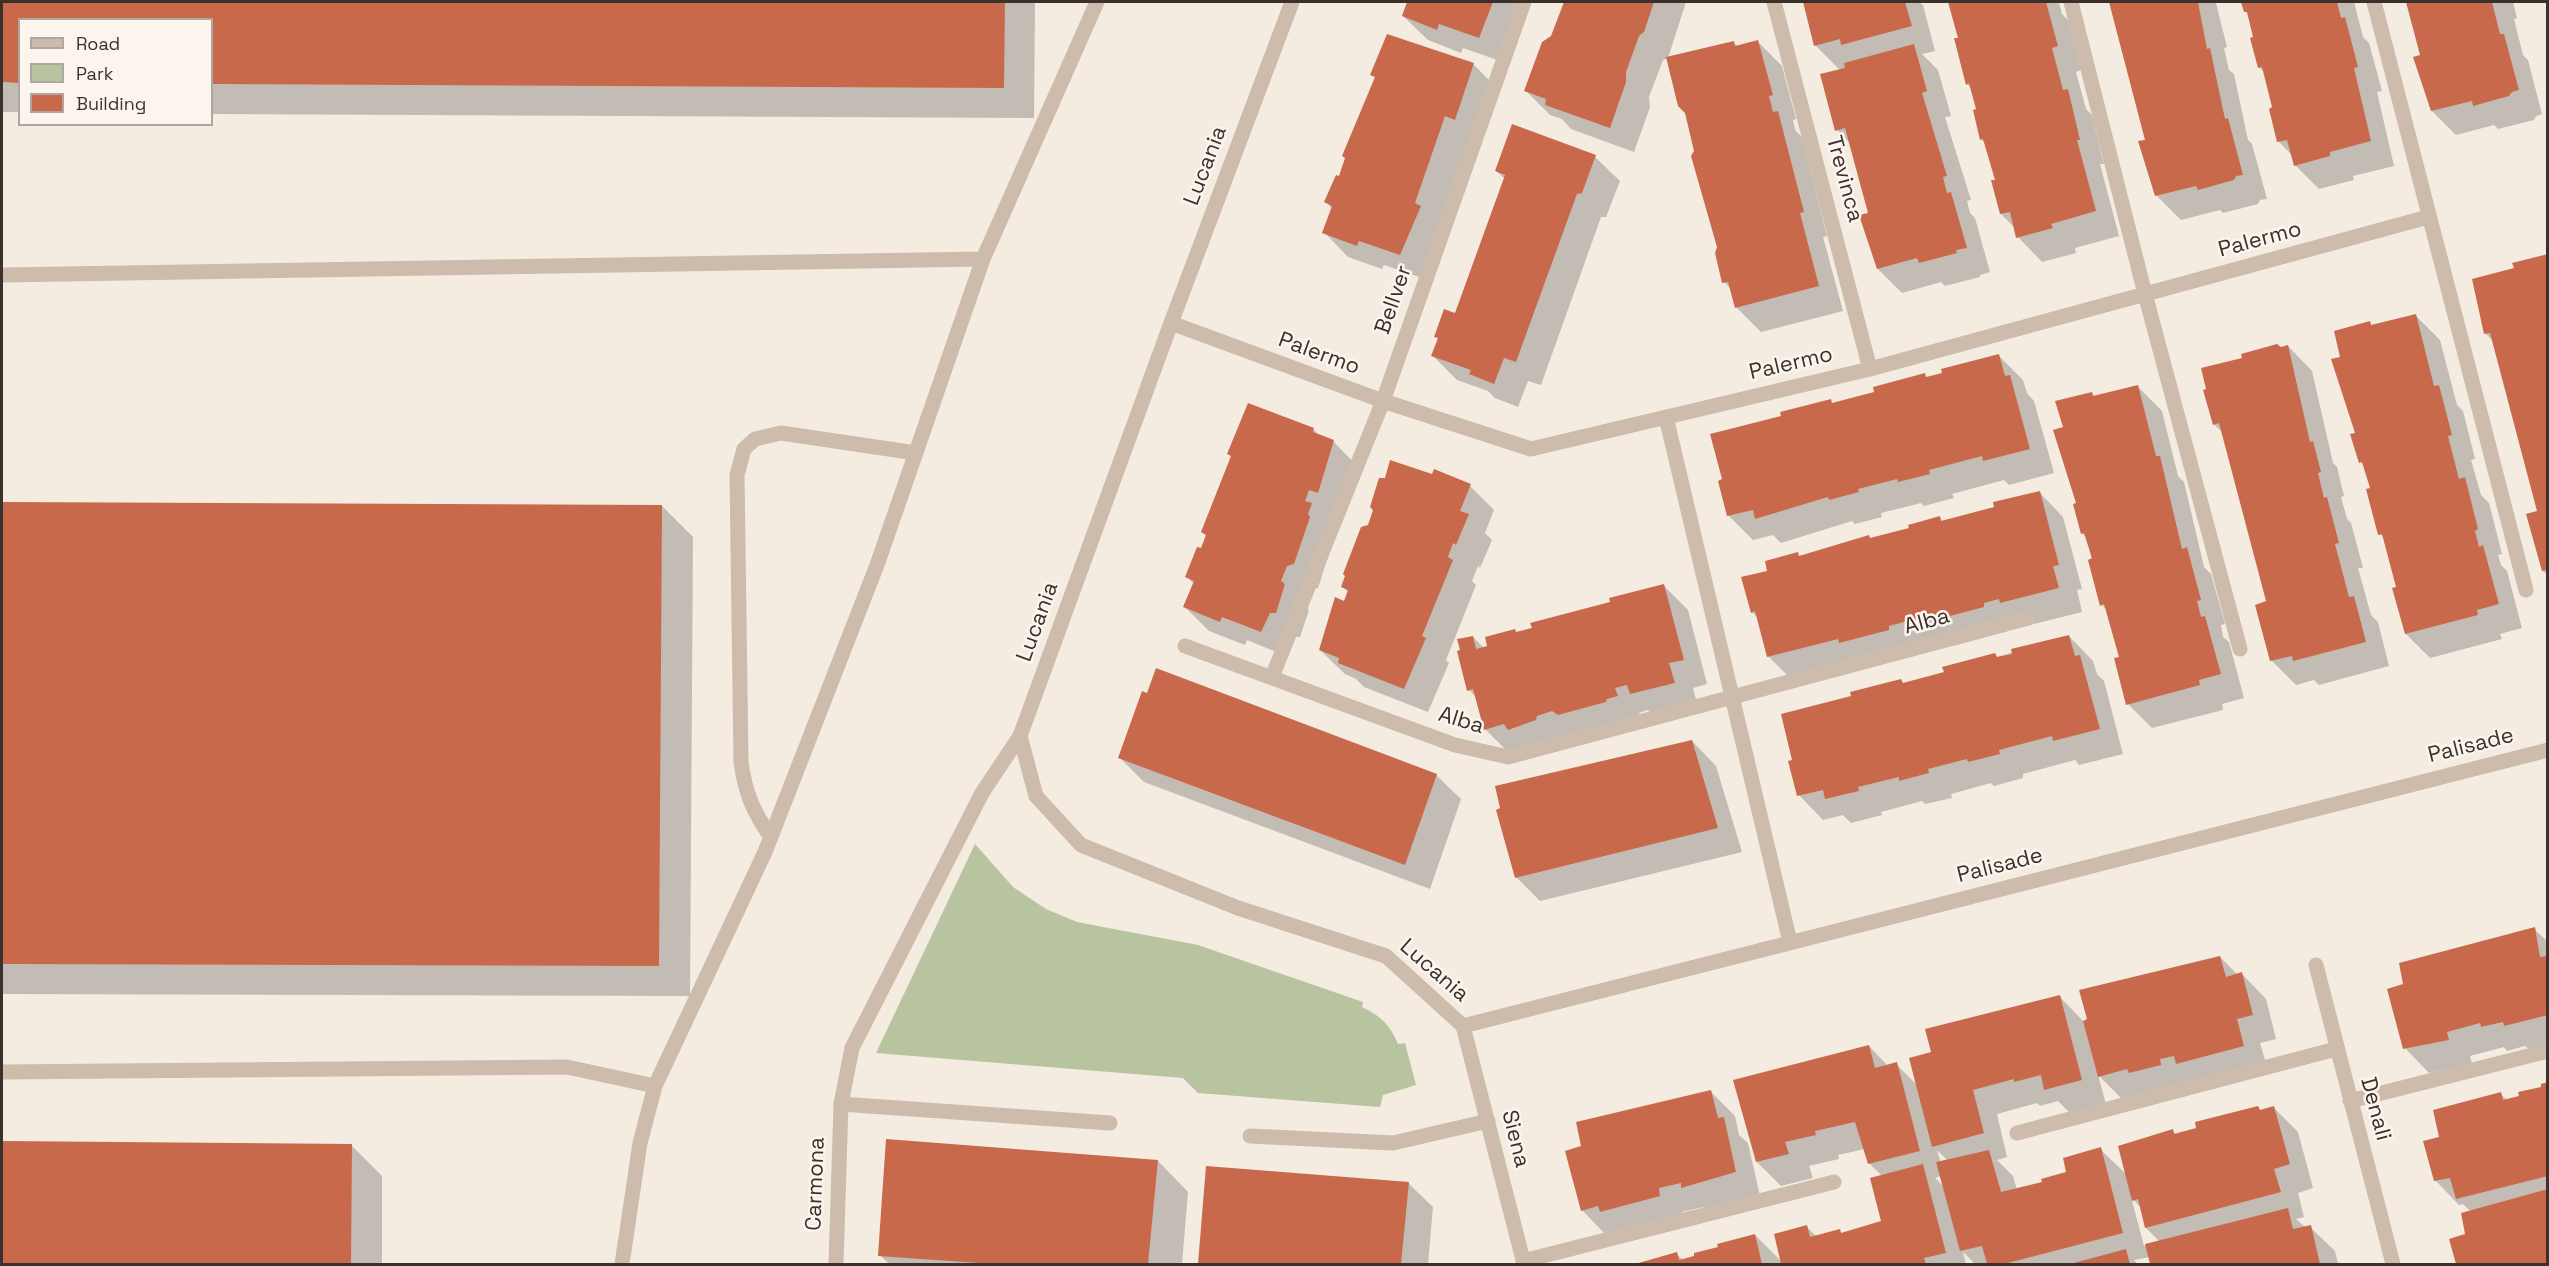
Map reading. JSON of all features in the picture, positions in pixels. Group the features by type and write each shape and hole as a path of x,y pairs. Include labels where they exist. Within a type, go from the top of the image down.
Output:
{"street":[{"path":"622,1264 640,1143 655,1086 771,837 877,565 983,260 1097,2"},
{"name":"Lucania","path":"1292,2 1171,323 1020,736 1036,796 1081,844 1238,908 1386,956 1463,1026"},
{"name":"Bellver","path":"1272,677 1383,401 1524,2"},
{"name":"Trevinca","path":"1774,2 1870,369"},
{"path":"2071,2 2145,294 2240,649"},
{"path":"2374,2 2526,590"},
{"name":"Palermo","path":"1171,323 1383,401 1531,449 1870,369 2428,218"},
{"path":"2,275 983,260"},
{"path":"1666,417 1790,942"},
{"path":"771,837 751,807 744,787 741,762 737,475 744,449 754,439 781,433 916,453"},
{"name":"Alba","path":"1185,645 1455,745 1508,757 2028,618"},
{"name":"Carmona","path":"836,1264 841,1104 852,1048 982,793 1020,736"},
{"name":"Palisade","path":"1463,1026 2547,750"},
{"name":"Denali","path":"2316,964 2392,1264"},
{"name":"Siena","path":"1463,1026 1524,1263"},
{"path":"2017,1133 2336,1049"},
{"path":"2350,1101 2547,1051"},
{"path":"2,1072 567,1067 655,1086"},
{"path":"841,1104 1110,1123"},
{"path":"1250,1136 1393,1143 1488,1121"},
{"path":"1524,1263 1834,1182"}],"green space":[{"path":"975,844 1013,887 1046,909 1077,922 1198,945 1363,1002 1362,1007 1384,1022 1392,1031 1398,1044 1405,1043 1416,1085 1383,1095 1380,1107 1198,1093 1183,1078 876,1053"}],"building":[{"path":"2,2 1005,2 1004,88 213,84 213,18 18,18 18,83 2,82"},
{"path":"1407,2 1493,2 1479,38 1439,24 1437,30 1402,16"},
{"path":"1564,2 1654,2 1644,32 1639,36 1626,72 1626,82 1610,128 1545,105 1546,99 1524,91 1542,42 1551,36"},
{"path":"1803,2 1905,2 1912,26 1841,45 1840,39 1814,46"},
{"path":"1948,2 2046,2 2058,46 2052,48 2063,90 2068,89 2080,140 2077,140 2096,211 2051,224 2053,228 2016,238 2010,212 2000,214 1991,180 1995,180 1983,139 1980,140 1973,110 1976,109 1969,83 1966,85 1954,38 1958,38"},
{"path":"2109,2 2198,2 2225,119 2228,118 2243,175 2236,176 2234,180 2198,190 2196,186 2155,196 2138,141 2145,140"},
{"path":"2241,2 2337,2 2341,18 2345,17 2358,67 2354,68 2371,141 2330,152 2330,156 2294,166 2287,140 2277,142 2269,109 2272,107 2262,67 2258,68 2250,38 2253,37 2247,12 2244,12"},
{"path":"2406,2 2492,2 2500,34 2504,34 2519,90 2512,92 2509,96 2473,106 2472,101 2431,111 2413,57 2420,55"},
{"path":"1387,34 1474,63 1455,120 1445,116 1415,203 1421,206 1400,255 1359,241 1357,246 1322,233 1332,206 1324,202 1336,175 1339,176 1345,158 1342,156 1375,77 1370,75"},
{"path":"1758,40 1773,95 1769,96 1773,112 1778,111 1804,212 1800,213 1819,286 1735,308 1728,282 1722,283 1715,253 1717,247 1691,156 1694,151 1685,113 1678,106 1666,57 1734,41 1735,46"},
{"path":"1914,44 1927,91 1922,93 1947,176 1943,177 1947,193 1951,192 1967,248 1919,263 1917,258 1877,269 1859,215 1868,213 1845,128 1835,131 1820,74 1845,68 1844,63"},
{"path":"1512,124 1596,155 1582,193 1577,194 1516,362 1504,358 1494,384 1469,374 1471,370 1431,356 1438,338 1434,337 1444,309 1455,313 1505,175 1495,171"},
{"path":"2548,254 2548,570 2542,571 2526,514 2537,511 2490,333 2484,334 2472,279 2514,268 2512,263"},
{"path":"2416,314 2434,386 2439,385 2452,435 2448,436 2459,479 2465,477 2478,529 2475,531 2479,547 2483,545 2499,604 2477,610 2478,615 2405,634 2392,588 2396,587 2382,534 2378,535 2366,489 2370,488 2350,434 2355,433 2331,359 2340,357 2334,331 2370,321 2371,325"},
{"path":"2277,344 2281,347 2288,345 2310,442 2313,441 2321,472 2318,473 2324,498 2327,497 2339,543 2335,544 2349,597 2354,596 2366,642 2293,661 2292,656 2270,661 2255,605 2266,601 2219,423 2213,425 2203,390 2206,389 2201,368 2242,358 2241,354"},
{"path":"1999,354 2005,376 2010,375 2030,449 1983,461 1982,456 1929,470 1930,474 1898,482 1897,479 1858,489 1859,492 1829,500 1828,497 1755,519 1753,510 1727,516 1718,481 1722,479 1710,434 1781,416 1780,412 1831,399 1832,403 1874,392 1873,387 1925,373 1926,377 1942,373 1941,369"},
{"path":"2138,385 2156,456 2160,456 2182,549 2187,547 2201,600 2197,601 2201,617 2205,616 2221,674 2199,680 2200,685 2126,705 2114,658 2119,657 2104,604 2100,606 2088,560 2092,558 2084,533 2081,534 2073,504 2076,503 2053,430 2063,427 2055,401 2092,392 2093,396"},
{"path":"1248,403 1314,428 1313,432 1334,440 1318,493 1309,490 1305,501 1312,503 1308,514 1310,517 1294,564 1287,566 1281,581 1285,584 1276,613 1270,613 1261,632 1222,617 1220,622 1183,607 1194,581 1185,577 1197,547 1201,548 1206,535 1201,532 1231,456 1227,454"},
{"path":"1390,460 1432,474 1434,469 1471,484 1460,511 1469,514 1456,545 1453,543 1448,557 1453,560 1422,636 1426,638 1404,689 1338,663 1339,658 1319,650 1335,597 1344,601 1348,590 1341,587 1345,576 1343,574 1361,527 1368,525 1373,510 1370,507 1379,478 1385,478"},
{"path":"2040,491 2059,565 2053,566 2059,588 2000,603 1999,599 1984,603 1984,607 1931,621 1930,615 1889,626 1889,630 1839,643 1838,639 1767,657 1755,611 1751,613 1741,577 1767,571 1765,561 1798,552 1799,556 1869,535 1870,538 1909,528 1908,525 1940,516 1941,521 1994,507 1993,502"},
{"path":"2,502 662,505 659,966 2,964"},
{"path":"1664,584 1684,660 1669,663 1675,683 1630,694 1627,685 1615,688 1618,696 1607,699 1606,702 1558,715 1552,711 1537,716 1536,720 1508,730 1504,724 1484,730 1473,689 1467,691 1457,651 1460,650 1457,639 1473,636 1476,649 1487,646 1485,637 1515,629 1516,632 1532,628 1530,623 1610,602 1609,598"},
{"path":"2069,635 2075,656 2080,655 2100,729 2053,741 2052,736 1999,750 2000,754 1968,762 1967,759 1928,769 1929,773 1899,781 1899,777 1858,787 1859,791 1825,799 1823,790 1797,796 1788,761 1792,760 1781,714 1851,696 1850,692 1901,679 1903,683 1944,672 1942,667 1995,653 1997,657 2012,654 2011,649"},
{"path":"1156,668 1437,774 1405,865 1118,758 1142,691 1147,693"},
{"path":"1692,740 1718,828 1515,878 1496,810 1500,808 1495,786"},
{"path":"2535,927 2540,957 2546,956 2548,963 2548,1015 2504,1026 2503,1022 2481,1027 2480,1023 2447,1032 2449,1040 2403,1049 2387,989 2403,984 2399,963"},
{"path":"2220,956 2226,977 2242,972 2253,1015 2237,1019 2244,1046 2176,1064 2174,1056 2160,1059 2161,1065 2129,1073 2127,1069 2098,1077 2083,1021 2087,1019 2079,990"},
{"path":"2060,995 2082,1080 2044,1090 2041,1075 2014,1082 2014,1079 1973,1090 1984,1133 1932,1147 1909,1058 1931,1052 1925,1029"},
{"path":"1869,1045 1875,1068 1897,1062 1920,1151 1868,1164 1855,1122 1815,1131 1816,1135 1785,1142 1789,1154 1756,1162 1733,1080"},
{"path":"2548,1082 2548,1176 2456,1199 2450,1178 2434,1181 2423,1141 2439,1137 2433,1110 2501,1092 2503,1100 2519,1096 2518,1092 2541,1087 2541,1084"},
{"path":"1711,1090 1718,1118 1724,1117 1736,1172 1681,1188 1681,1183 1659,1188 1660,1196 1600,1212 1598,1206 1581,1211 1565,1151 1581,1146 1576,1122"},
{"path":"2258,1106 2260,1110 2274,1106 2290,1164 2274,1169 2281,1192 2145,1228 2138,1199 2132,1201 2118,1146 2173,1129 2174,1134 2196,1128 2195,1122"},
{"path":"886,1139 1158,1160 1148,1264 993,1264 878,1256"},
{"path":"2,1141 352,1144 351,1264 2,1264"},
{"path":"2101,1147 2123,1233 2004,1264 1987,1264 1982,1246 1960,1251 1936,1162 1989,1150 2001,1192 2042,1182 2041,1179 2066,1172 2063,1158"},
{"path":"1923,1164 1946,1253 1924,1258 1926,1264 1781,1264 1774,1234 1807,1225 1810,1237 1840,1229 1841,1233 1881,1221 1870,1178"},
{"path":"1206,1166 1409,1182 1401,1264 1198,1264"},
{"path":"2548,1189 2548,1264 2456,1264 2449,1239 2465,1234 2461,1213"},
{"path":"2288,1208 2293,1229 2311,1225 2320,1264 2150,1264 2145,1244"},
{"path":"1755,1234 1762,1264 1635,1264 1677,1252 1679,1260 1694,1256 1694,1253 1718,1247 1717,1244"},
{"path":"2126,1249 2130,1264 2070,1264"}]}
